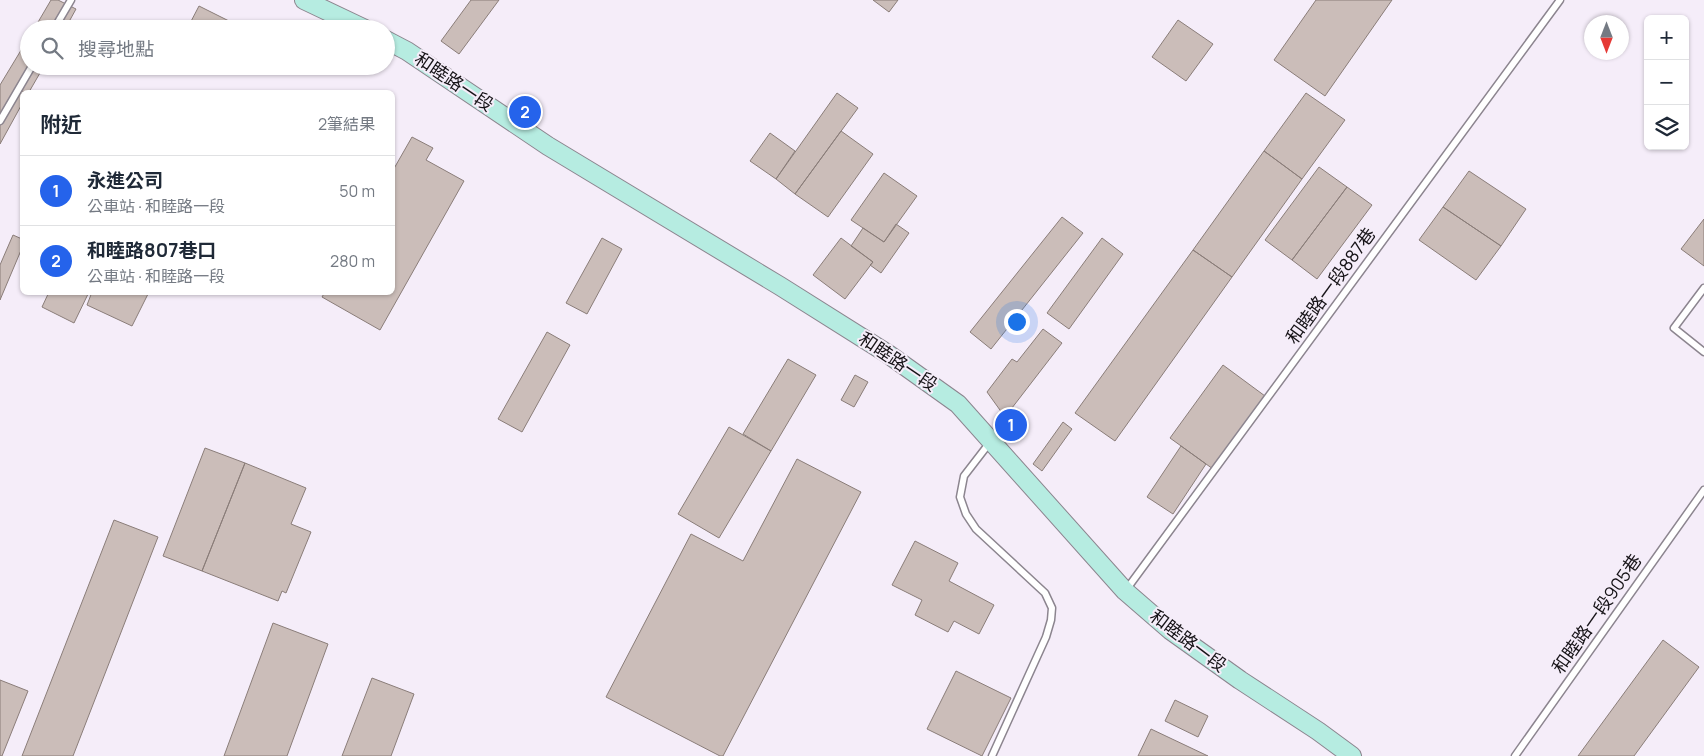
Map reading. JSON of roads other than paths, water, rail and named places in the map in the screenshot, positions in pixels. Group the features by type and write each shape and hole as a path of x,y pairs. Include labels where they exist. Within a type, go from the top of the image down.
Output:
{"street":[{"path":"304,0 346,20"},
{"name":"和睦路一段","path":"395,45 548,146 780,286 888,354 958,404 1125,591 1170,630 1352,756"}],"lane":[{"path":"59,20 71,0"},
{"name":"和睦路一段887巷","path":"1125,591 1560,0"},
{"path":"0,121 27,75"},
{"path":"1704,288 1674,328 1704,352"},
{"path":"991,440 964,476 960,497 966,514 976,529 1045,593 1052,608 1046,637 992,756"},
{"name":"和睦路一段905巷","path":"1514,756 1704,490"}],"place":[{"name":"和睦路807巷口","path":"525,112"},
{"name":"永進公司","path":"1011,425"}]}
